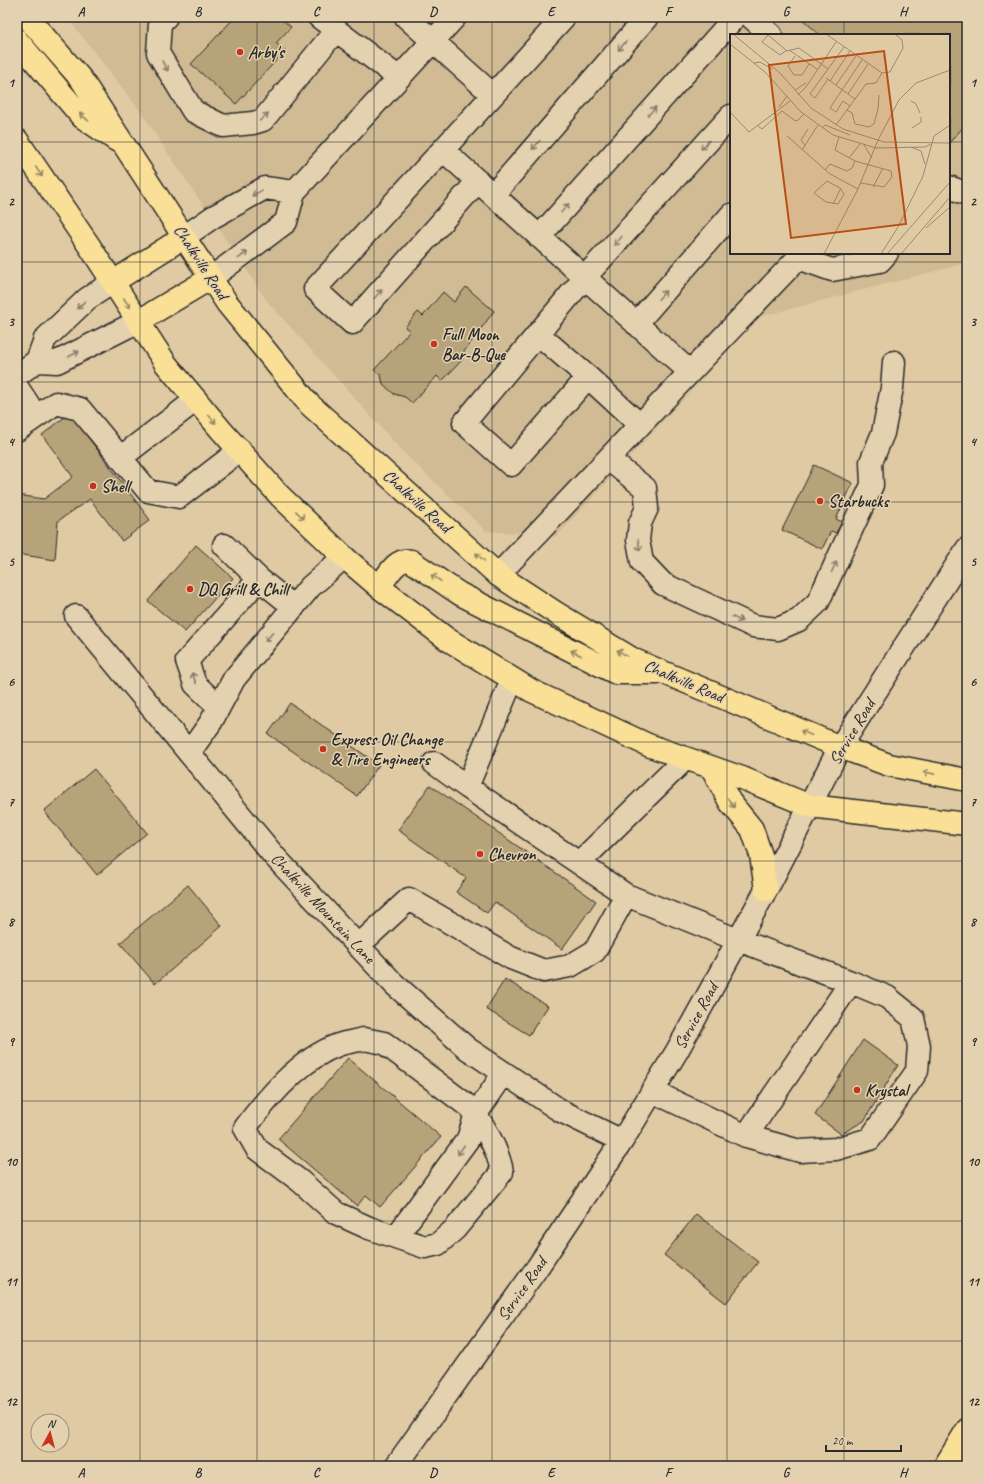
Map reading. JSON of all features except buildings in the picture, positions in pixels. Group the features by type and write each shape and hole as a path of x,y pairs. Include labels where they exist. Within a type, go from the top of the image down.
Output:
{"main road":[{"name":"Chalkville Road","path":"27,17 81,79 227,303 309,404 498,575 556,614 634,660 840,747 889,765 967,780"},
{"path":"17,40 82,117 126,148"},
{"path":"17,140 139,321 166,364 196,400 280,496 344,557 379,587 447,639 512,680 648,745 742,778 810,806 967,824"},
{"path":"113,282 184,237"},
{"path":"139,321 211,278"},
{"path":"379,587 399,561 405,559 411,561 460,594 616,673 666,673"},
{"path":"712,768 730,802 752,829 761,855 766,890"},
{"path":"945,1466 967,1430"}],"street":[{"path":"166,17 160,23 158,53 193,111 223,126 253,123 263,120 336,30"},
{"path":"319,17 399,78"},
{"path":"406,17 493,95"},
{"path":"211,278 286,222 294,192 455,17"},
{"path":"564,17 315,290 352,323 485,188 647,17"},
{"path":"539,237 735,17"},
{"path":"751,17 770,34"},
{"path":"588,377 511,464 464,423 585,278 730,117"},
{"path":"443,150 690,372"},
{"path":"950,186 962,192 967,191"},
{"path":"184,237 213,217 265,188 294,192"},
{"path":"636,324 730,216"},
{"path":"498,575 798,258 832,270 880,261 885,254"},
{"path":"17,375 37,361 45,339 87,299 113,282"},
{"path":"37,361 57,362 139,321"},
{"path":"538,334 640,425"},
{"path":"608,459 645,488 647,508 640,523 638,540 639,548 642,562 663,584 753,626 778,629 799,620 818,602 872,486 871,462 883,433 892,388 894,362"},
{"path":"17,388 36,416"},
{"path":"120,458 196,400"},
{"path":"17,430 56,403 80,410 148,491 179,497 240,450"},
{"path":"224,545 259,579 294,607"},
{"name":"Service Road","path":"396,1466 537,1268 622,1141 677,1051 766,890 840,747 967,549"},
{"path":"189,753 212,722 234,679 310,587 344,557"},
{"path":"219,707 195,684 187,661 259,579"},
{"name":"Chalkville Mountain Lane","path":"76,616 275,857 394,984 468,1049 561,1111 622,1141"},
{"path":"467,786 512,680"},
{"path":"579,862 685,759"},
{"path":"434,763 626,895 887,997 913,1018 919,1046 917,1071 870,1139 836,1149 800,1151 746,1136 652,1092"},
{"path":"358,946 409,899 511,958 544,971 570,966 595,952 626,895"},
{"path":"746,1136 851,982"},
{"path":"364,1039 384,1043 476,1114 500,1161 502,1172 455,1229 438,1244 425,1247 368,1228 336,1213 300,1181 257,1149 245,1128 262,1105 283,1083 313,1059 338,1045 364,1039"},
{"path":"396,1237 468,1139 476,1114 504,1073"}],"shaded area":[{"path":"67,17 967,17 967,263 759,317 557,536 486,531 403,452 267,301 138,108"}],"place":[{"name":"Arby's","path":"240,52"},
{"name":"Full Moon Bar-B-Que","path":"434,344"},
{"name":"Shell","path":"93,486"},
{"name":"Starbucks","path":"820,501"},
{"name":"DQ Grill & Chill","path":"190,589"},
{"name":"Express Oil Change & Tire Engineers","path":"323,749"},
{"name":"Chevron","path":"480,854"},
{"name":"Krystal","path":"857,1090"}]}
